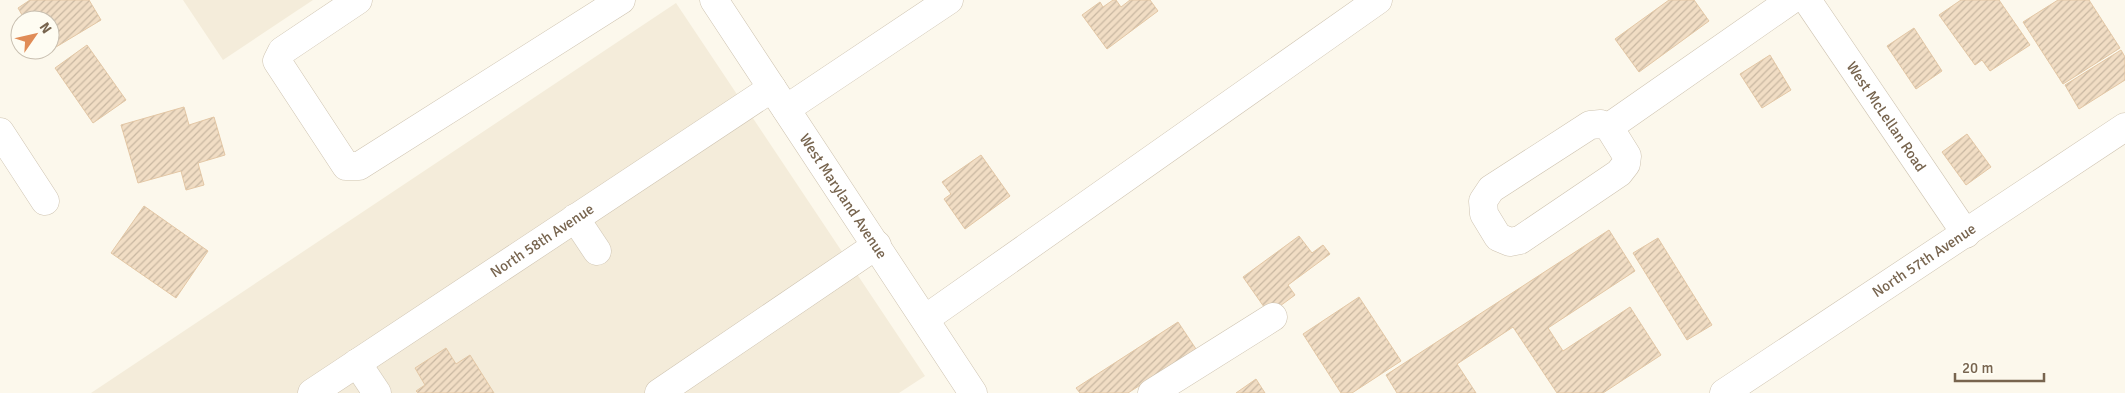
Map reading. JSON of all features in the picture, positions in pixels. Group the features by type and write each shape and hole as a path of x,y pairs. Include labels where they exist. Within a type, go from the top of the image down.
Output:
{"street":[{"path":"358,0 282,51 277,61 346,166 359,166 621,0"},
{"name":"West Maryland Avenue","path":"714,0 973,393"},
{"name":"North 58th Avenue","path":"312,393 575,218 948,0"},
{"path":"925,319 1378,0"},
{"path":"1610,127 1791,0"},
{"name":"West McLellan Road","path":"1807,0 1966,234"},
{"path":"1590,124 1601,124 1610,127 1627,156 1626,164 1619,173 1520,240 1510,242 1498,237 1484,214 1483,202 1490,189 1590,124"},
{"name":"North 57th Avenue","path":"1724,393 2125,128"},
{"path":"0,132 45,200"},
{"path":"575,218 597,251"},
{"path":"659,393 877,245"},
{"path":"1152,393 1272,317"},
{"path":"357,363 377,393"}],"shaded area":[{"path":"183,0 313,0 223,60"},
{"path":"676,3 925,376 899,393 91,393"}],"building":[{"path":"30,0 89,0 101,20 60,45 60,10 19,10 18,8"},
{"path":"1116,0 1121,7 1130,0 1150,0 1158,11 1107,49 1082,15 1100,2 1103,7"},
{"path":"1669,0 1694,0 1709,21 1639,72 1615,39"},
{"path":"1961,0 1999,0 2030,45 1990,71 1982,60 1975,65 1939,15"},
{"path":"2058,0 2089,0 2120,48 2063,84 2023,22"},
{"path":"1914,28 1942,71 1916,89 1887,46"},
{"path":"87,45 126,100 93,123 55,68"},
{"path":"2121,50 2125,57 2125,80 2079,109 2065,85"},
{"path":"1770,55 1791,90 1762,108 1740,74"},
{"path":"184,107 189,125 214,117 225,155 198,163 204,185 186,190 181,171 138,183 121,125"},
{"path":"1967,134 1991,167 1966,185 1942,152"},
{"path":"981,155 1010,196 965,229 944,199 951,194 942,182"},
{"path":"144,206 208,251 176,298 111,253"},
{"path":"1609,230 1635,271 1548,328 1563,351 1630,307 1661,355 1603,393 1557,393 1513,327 1457,364 1476,393 1397,393 1386,375"},
{"path":"1299,236 1312,253 1323,245 1330,254 1288,285 1295,295 1269,314 1243,277"},
{"path":"1658,238 1712,325 1687,340 1633,253"},
{"path":"1359,297 1401,361 1352,393 1341,393 1303,334"},
{"path":"1178,322 1196,349 1128,393 1080,393 1076,388"},
{"path":"446,348 456,364 470,355 494,393 418,393 416,391 425,385 415,368"},
{"path":"1256,379 1265,393 1236,393"}]}
